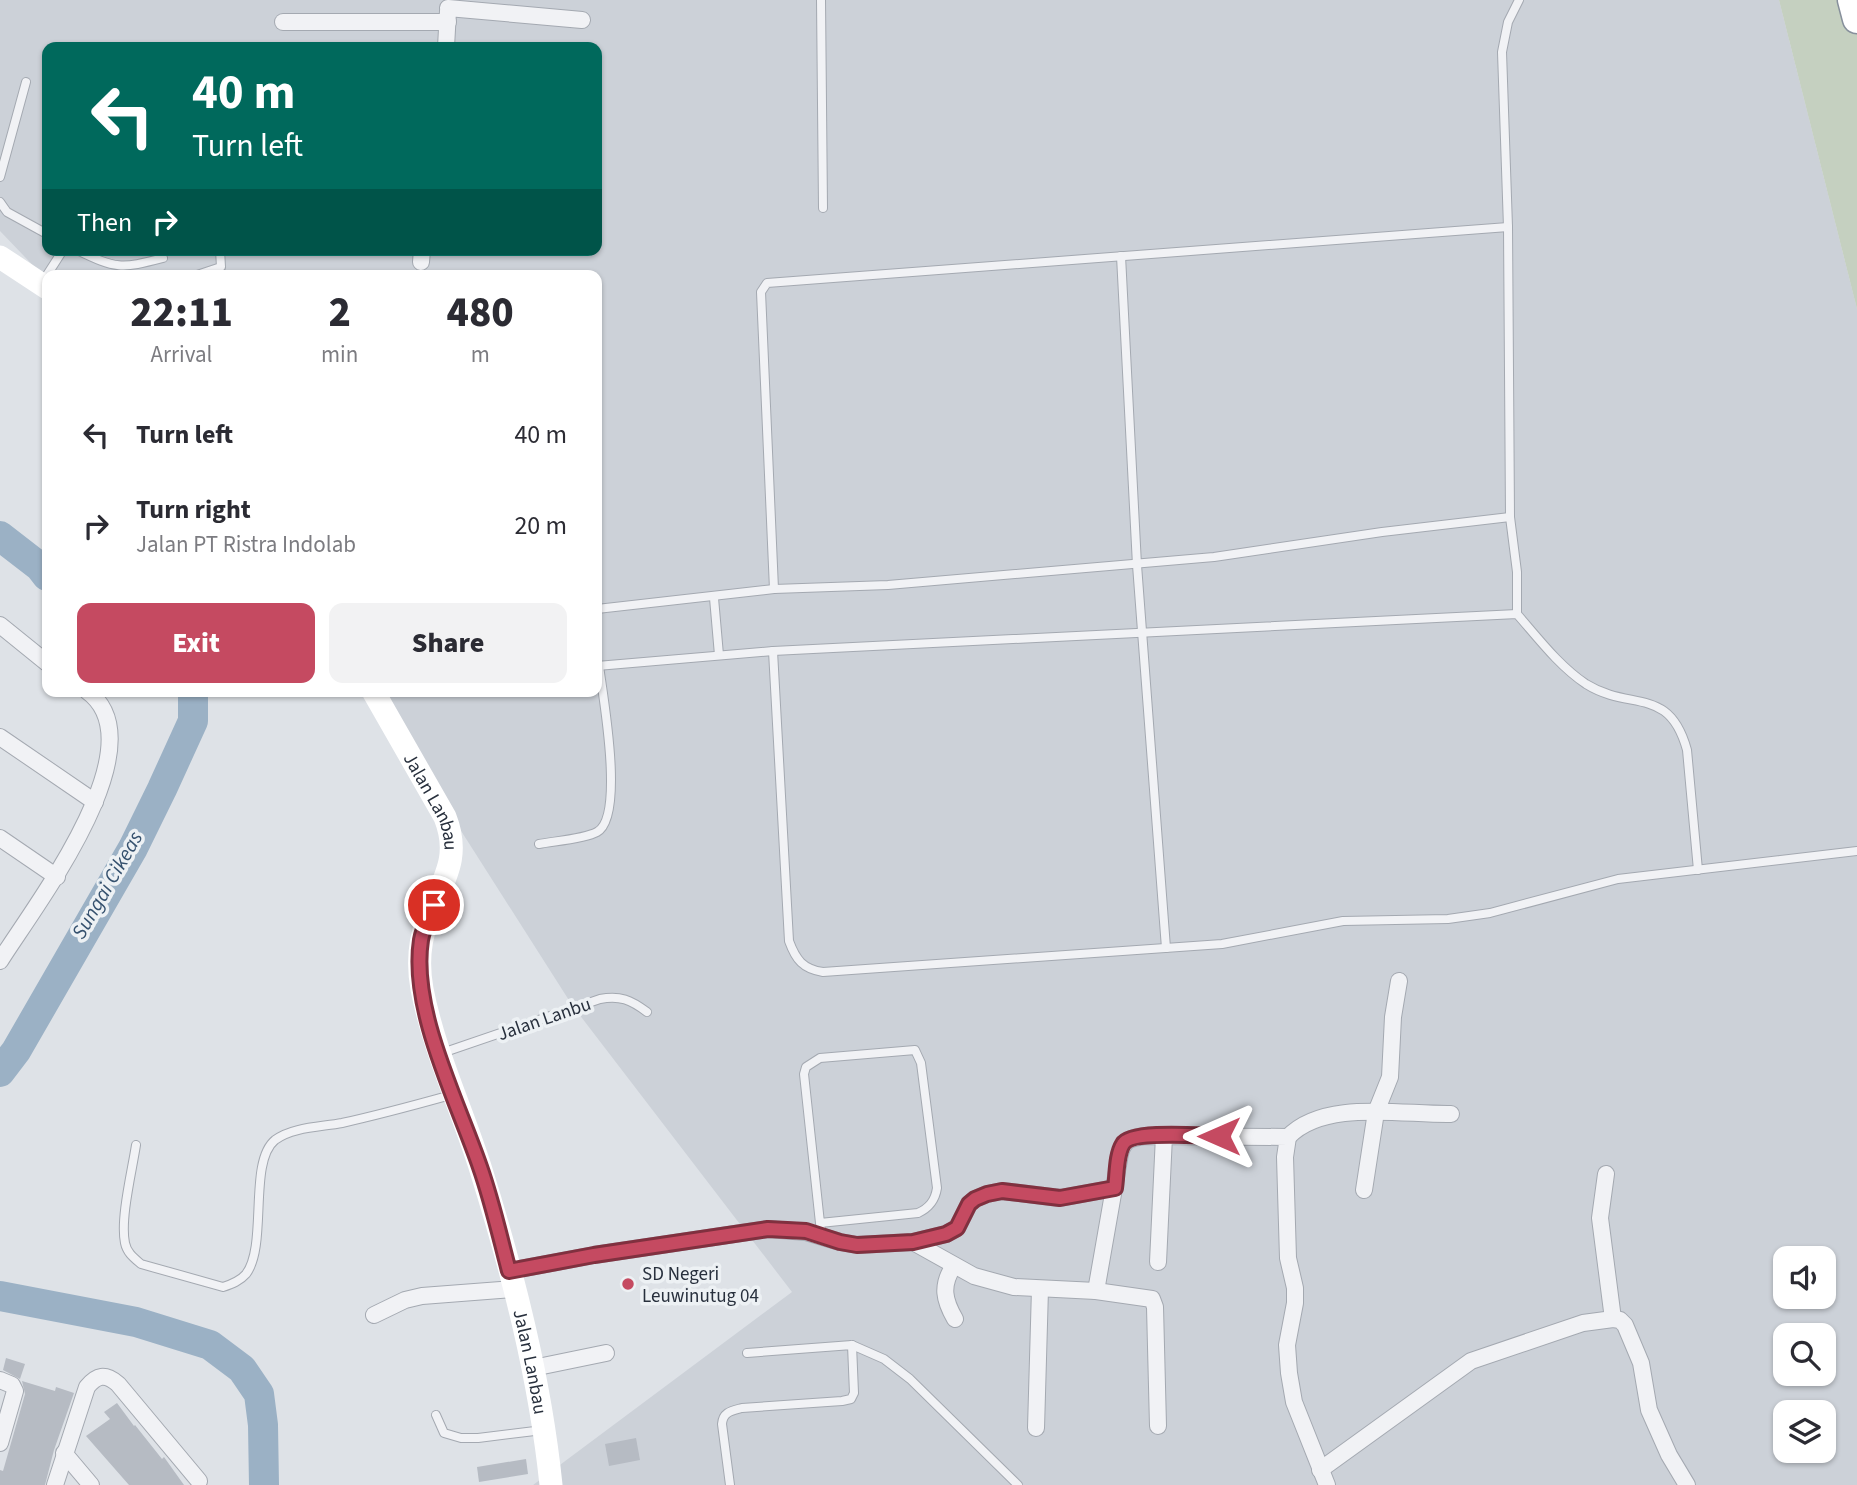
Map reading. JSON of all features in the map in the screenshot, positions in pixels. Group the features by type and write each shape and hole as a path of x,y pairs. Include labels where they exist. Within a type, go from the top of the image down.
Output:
{"highway":[{"path":"1852,0 1857,19"}],"street":[{"path":"446,42 448,10"},
{"path":"283,22 448,10 582,20"},
{"path":"0,257 42,278"},
{"path":"0,625 42,659"},
{"path":"0,961 6,938 57,877 95,802 106,766 110,727 106,712 95,697"},
{"name":"Jalan Lanbau","path":"376,697 452,834 453,854 448,872 427,920 420,953 420,978 426,1012 481,1169 511,1280 533,1368 551,1485"},
{"path":"0,737 95,802"},
{"path":"0,838 57,877"},
{"path":"1364,1190 1376,1112 1390,1077 1393,1017 1399,981"},
{"path":"1096,1291 1123,1144 1133,1138 1288,1137 1307,1123 1329,1114 1451,1114"},
{"path":"1158,1262 1164,1136"},
{"path":"1288,1137 1285,1157 1288,1258 1295,1288 1287,1345 1289,1373 1294,1402 1327,1485"},
{"path":"1606,1174 1600,1218 1613,1319"},
{"path":"374,1315 405,1300 422,1296 744,1232 821,1229 857,1245 913,1242 946,1234 957,1228 969,1204 987,1194 1002,1191 1060,1198 1115,1188"},
{"path":"913,1242 953,1267 1014,1287 1149,1297 1155,1303 1158,1426"},
{"path":"953,1267 944,1293 955,1320"},
{"path":"1036,1428 1040,1289"},
{"path":"1320,1469 1471,1361 1583,1323 1613,1319 1620,1320 1625,1325 1641,1363 1644,1395 1649,1410 1669,1455 1687,1485"},
{"path":"533,1368 606,1353"},
{"path":"55,1485 87,1387 95,1378 105,1376 118,1384 199,1481"},
{"path":"0,1380 12,1385 14,1395 0,1443"},
{"path":"64,1453 92,1485"}],"lane":[{"path":"821,0 823,208"},
{"path":"1518,0 1508,22 1503,52 1508,227 1510,517 1517,572 1517,614 1564,666 1584,683 1615,697 1654,705 1666,710 1675,719 1687,750 1699,870"},
{"path":"0,177 26,82"},
{"path":"0,202 7,212 42,231"},
{"path":"774,589 761,292 763,286 769,282 1508,227"},
{"path":"89,256 108,265 121,267 163,258"},
{"path":"212,270 221,267 220,256"},
{"path":"1121,256 1137,565 1166,948"},
{"path":"602,609 714,598 774,589 888,585 1137,565 1510,517"},
{"path":"714,598 719,655"},
{"path":"602,666 719,655 1517,614"},
{"path":"773,652 789,942 799,962 809,970 822,972 1223,944 1343,921 1448,919 1490,913 1595,884 1857,851"},
{"path":"539,844 596,833 604,827 609,818 611,768 602,697"},
{"name":"Jalan Lanbu","path":"439,1054 600,999 627,999 647,1012"},
{"path":"915,1050 921,1063 936,1196 930,1205 918,1213 821,1229 804,1074 806,1067 820,1058 915,1050"},
{"path":"135,1145 124,1230 125,1245 132,1257 141,1264 223,1287 235,1283 247,1273 253,1255 264,1158 273,1142 295,1132 386,1113 454,1094"},
{"path":"747,1353 852,1345 884,1359 910,1379 1018,1485"},
{"path":"730,1485 723,1417 727,1412 742,1408 851,1399 854,1386 852,1345"},
{"path":"436,1415 444,1433 461,1438 544,1429"}],"shaded area":[{"path":"0,0 1779,0 1857,309 1857,1485 533,1485 792,1292 572,1005 376,697 602,697 602,270 42,270 42,275 0,231"}],"green space":[{"path":"1779,0 1852,0 1857,19 1857,309"}],"building":[{"path":"6,1358 25,1364 20,1379 3,1370"},
{"path":"22,1381 55,1391 56,1387 74,1393 45,1485 0,1485 0,1470 3,1471 25,1394"},
{"path":"117,1403 162,1459 164,1457 184,1485 129,1485 86,1436 110,1419 104,1412"},
{"path":"636,1438 640,1460 609,1466 605,1444"},
{"path":"526,1459 528,1474 479,1482 477,1467"}],"waterway":[{"name":"Sungai Cikeas","path":"0,536 42,570"},
{"name":"Sungai Cikeas","path":"0,1072 16,1051 133,848 193,721 193,697"},
{"name":"Sungai Cikeas","path":"0,1296 136,1322 210,1345 242,1369 259,1394 263,1425 264,1485"}],"place":[{"name":"SD Negeri Leuwinutug 04","path":"628,1284"}],"route":[{"path":"434,905 421,938 420,978 426,1012 481,1169 509,1271 594,1255 768,1229 806,1231 857,1245 913,1242 946,1234 957,1228 969,1204 987,1194 1002,1191 1060,1198 1115,1188 1120,1154 1123,1144 1128,1140 1145,1136 1219,1136"}]}
